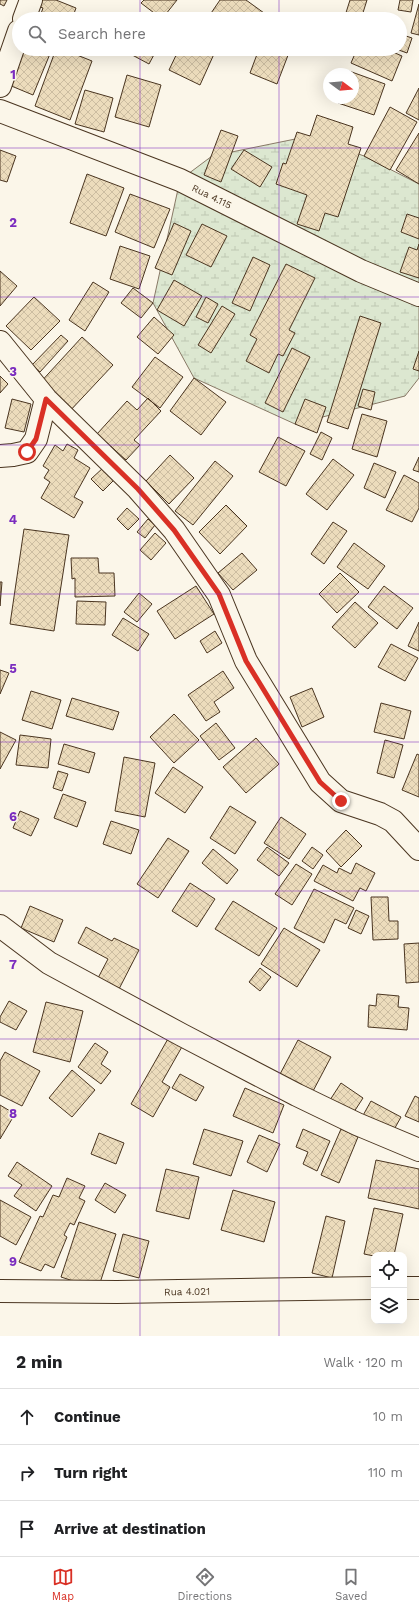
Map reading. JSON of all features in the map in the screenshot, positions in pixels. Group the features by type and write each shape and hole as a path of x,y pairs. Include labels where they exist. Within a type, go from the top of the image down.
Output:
{"street":[{"path":"27,12 31,0"},
{"path":"0,86 12,51"},
{"name":"Rua 4.115","path":"0,111 180,180 361,271 419,295"},
{"path":"0,342 46,399 138,489 174,530 219,594 246,661 320,782 341,801 380,814 393,821 419,849"},
{"path":"0,456 27,452 36,439 46,399"},
{"path":"0,926 49,963 182,1035 304,1098 358,1124 419,1150"},
{"name":"Rua 4.021","path":"0,1291 117,1292 371,1288"},
{"path":"407,1288 419,1288"}],"green space":[{"path":"310,136 364,156 419,184 419,378 405,396 295,424 194,378 153,303 180,180 212,156"}],"building":[{"path":"0,0 7,0 4,6 0,4"},
{"path":"37,0 56,0 76,8 75,12 42,12 43,8 35,5"},
{"path":"144,0 177,0 168,12 153,12 141,3"},
{"path":"220,0 246,0 263,12 212,12"},
{"path":"350,0 367,0 363,12 346,12"},
{"path":"400,0 413,0 411,12 398,10"},
{"path":"419,4 419,35 411,33"},
{"path":"407,36 412,38 407,53"},
{"path":"20,56 49,56 33,95 9,85"},
{"path":"53,56 80,56 92,61 70,120 35,106"},
{"path":"134,56 153,56 149,64"},
{"path":"176,56 213,56 200,85 169,70"},
{"path":"256,56 288,56 277,84 250,73"},
{"path":"354,56 402,56 392,81 351,63"},
{"path":"127,75 161,85 149,127 115,117"},
{"path":"359,75 385,84 374,115 341,104 359,104"},
{"path":"419,88 419,120 406,113"},
{"path":"85,90 113,98 104,132 75,124"},
{"path":"390,107 417,122 390,170 364,156"},
{"path":"317,115 353,127 348,144 361,148 338,217 325,213 319,231 297,224 307,195 276,184 283,163 286,164 297,132 310,136"},
{"path":"221,130 238,136 221,182 204,175"},
{"path":"419,133 419,184 396,170"},
{"path":"0,150 16,156 7,182 0,180"},
{"path":"244,150 272,167 260,187 231,169"},
{"path":"87,174 124,188 106,236 70,223"},
{"path":"130,194 170,209 154,248 115,232"},
{"path":"407,214 419,218 419,239 401,232"},
{"path":"174,223 191,231 172,275 155,268"},
{"path":"202,224 227,236 211,267 186,255"},
{"path":"419,244 419,278 400,272 409,247 417,250"},
{"path":"120,246 150,256 139,289 110,279"},
{"path":"253,257 270,265 250,311 232,303"},
{"path":"286,264 315,278 289,330 295,333 283,356 278,354 269,373 246,361 257,339 250,335"},
{"path":"0,271 17,286 0,306"},
{"path":"174,280 202,296 184,326 157,310"},
{"path":"93,282 109,292 85,331 69,320"},
{"path":"133,288 153,303 141,318 121,303"},
{"path":"34,297 60,321 31,350 6,326"},
{"path":"206,297 218,304 208,323 196,317"},
{"path":"222,306 235,314 211,353 198,345"},
{"path":"360,316 381,323 348,429 327,422"},
{"path":"154,317 174,335 158,354 137,337"},
{"path":"61,335 68,341 40,372 32,365"},
{"path":"82,337 113,365 68,413 38,385"},
{"path":"292,348 310,357 283,412 265,403"},
{"path":"419,351 419,371 413,369"},
{"path":"155,357 183,377 160,408 132,387"},
{"path":"0,376 8,384 0,393"},
{"path":"194,378 226,402 201,435 170,411"},
{"path":"363,389 375,392 371,410 358,406"},
{"path":"148,398 161,411 134,440 140,445 126,460 97,434 127,401 137,410"},
{"path":"12,399 31,404 24,432 5,428"},
{"path":"305,399 326,407 317,433 295,424"},
{"path":"362,414 387,421 377,457 352,449"},
{"path":"321,432 332,438 322,460 310,454"},
{"path":"278,437 305,451 286,486 259,472"},
{"path":"67,444 78,450 74,458 90,468 74,497 83,502 74,518 41,498 50,482 44,478 49,470 43,466 55,445 63,451"},
{"path":"170,455 194,478 169,504 146,481"},
{"path":"419,457 419,472 413,470"},
{"path":"333,459 354,475 327,510 306,494"},
{"path":"215,461 233,476 193,525 175,511"},
{"path":"374,463 396,472 385,498 364,488"},
{"path":"104,467 115,479 103,491 91,479"},
{"path":"404,475 419,483 419,508 412,522 386,510"},
{"path":"226,505 247,526 220,554 199,532"},
{"path":"127,508 139,519 128,530 117,519"},
{"path":"148,519 155,525 145,538 137,532"},
{"path":"333,522 347,531 324,564 311,554"},
{"path":"24,529 69,535 54,631 10,624"},
{"path":"155,533 166,543 151,560 140,550"},
{"path":"354,543 385,566 368,589 337,567"},
{"path":"242,553 257,570 233,590 218,573"},
{"path":"71,558 98,558 99,573 114,573 115,596 75,597 75,578 72,579"},
{"path":"340,573 359,592 337,613 319,594"},
{"path":"0,582 2,582 0,606"},
{"path":"196,586 214,614 175,639 157,611"},
{"path":"384,586 413,608 397,629 368,607"},
{"path":"139,593 152,604 137,622 124,612"},
{"path":"77,601 106,602 105,625 76,624"},
{"path":"355,602 378,623 355,648 332,627"},
{"path":"123,618 149,634 138,651 112,635"},
{"path":"419,622 419,651 408,646"},
{"path":"215,631 222,643 207,653 200,641"},
{"path":"391,644 418,658 405,681 378,667"},
{"path":"0,670 9,673 0,694"},
{"path":"223,671 234,688 214,702 220,712 206,721 188,695"},
{"path":"312,688 324,717 302,727 290,697"},
{"path":"31,691 61,700 52,729 22,720"},
{"path":"72,698 119,712 113,730 66,716"},
{"path":"381,703 411,711 404,739 374,732"},
{"path":"174,714 199,740 174,763 150,737"},
{"path":"216,723 235,748 219,760 200,736"},
{"path":"0,732 16,740 0,769"},
{"path":"20,735 51,739 48,768 16,765"},
{"path":"256,738 279,764 246,793 223,767"},
{"path":"385,740 403,745 394,778 377,773"},
{"path":"64,744 95,753 89,773 58,764"},
{"path":"417,754 419,755 419,797 402,790"},
{"path":"124,757 155,763 145,817 115,811"},
{"path":"173,767 203,787 185,813 155,793"},
{"path":"58,771 68,774 62,791 53,788"},
{"path":"63,794 86,802 77,827 54,818"},
{"path":"230,806 256,822 235,854 210,838"},
{"path":"20,811 39,819 31,836 13,828"},
{"path":"281,817 306,834 289,859 264,843"},
{"path":"111,821 139,830 131,854 103,844"},
{"path":"346,830 362,846 341,867 326,851"},
{"path":"168,838 189,851 158,898 137,884"},
{"path":"267,847 289,863 279,876 257,860"},
{"path":"312,847 323,855 313,869 302,861"},
{"path":"213,849 238,870 227,884 202,863"},
{"path":"356,863 375,873 366,891 360,888 353,901 314,881 323,865 337,873 339,868 351,874"},
{"path":"296,864 312,874 292,905 275,894"},
{"path":"190,883 215,899 197,927 172,911"},
{"path":"314,889 354,908 346,924 335,919 324,943 294,928"},
{"path":"371,897 388,897 389,921 398,921 398,939 373,940"},
{"path":"233,901 277,928 259,956 215,929"},
{"path":"30,906 63,920 54,942 21,928"},
{"path":"356,910 369,916 361,934 348,928"},
{"path":"86,927 112,941 114,938 139,950 119,989 98,978 108,959 78,943"},
{"path":"284,928 320,950 297,987 261,964"},
{"path":"419,943 419,982 406,983 404,944"},
{"path":"260,968 271,977 260,991 249,982"},
{"path":"377,994 399,996 398,1007 409,1008 407,1030 368,1027 369,1005 376,1006"},
{"path":"9,1001 27,1011 16,1030 0,1022 0,1017"},
{"path":"46,1002 83,1011 70,1062 33,1052"},
{"path":"169,1037 183,1045 162,1082 170,1087 153,1117 131,1104"},
{"path":"298,1040 331,1057 312,1093 279,1076"},
{"path":"95,1043 108,1052 101,1064 111,1071 101,1084 78,1067"},
{"path":"5,1052 40,1071 22,1106 0,1095 0,1061"},
{"path":"72,1070 95,1090 72,1117 49,1098"},
{"path":"180,1074 204,1087 196,1101 172,1088"},
{"path":"341,1083 363,1098 352,1115 330,1100"},
{"path":"245,1088 284,1105 273,1133 233,1116"},
{"path":"415,1096 419,1098 419,1122 405,1116"},
{"path":"371,1101 401,1117 391,1135 361,1119"},
{"path":"0,1105 15,1114 0,1139"},
{"path":"204,1129 243,1141 231,1176 193,1164"},
{"path":"303,1129 330,1141 317,1171 303,1164 308,1152 296,1147"},
{"path":"341,1129 358,1137 339,1183 321,1175"},
{"path":"99,1133 124,1143 116,1164 91,1154"},
{"path":"259,1135 280,1144 267,1172 247,1162"},
{"path":"376,1160 419,1169 419,1209 368,1198"},
{"path":"17,1162 52,1186 36,1211 14,1196 22,1185 8,1176"},
{"path":"166,1169 199,1177 189,1219 156,1211"},
{"path":"67,1178 85,1186 79,1198 85,1201 74,1225 70,1223 64,1235 67,1237 54,1268 45,1264 41,1271 19,1262 40,1216 43,1217 53,1195 59,1197"},
{"path":"105,1183 126,1195 115,1213 95,1200"},
{"path":"233,1190 275,1202 264,1242 221,1230"},
{"path":"0,1200 31,1217 16,1245 0,1236"},
{"path":"374,1208 403,1214 395,1252 371,1252 371,1255 364,1254"},
{"path":"326,1216 345,1221 332,1278 312,1273"},
{"path":"79,1222 116,1234 98,1289 61,1277"},
{"path":"123,1234 149,1241 139,1278 113,1271"}],"route":[{"path":"27,452 36,439 46,399 138,489 174,530 219,594 246,661 320,782 341,801"}]}
